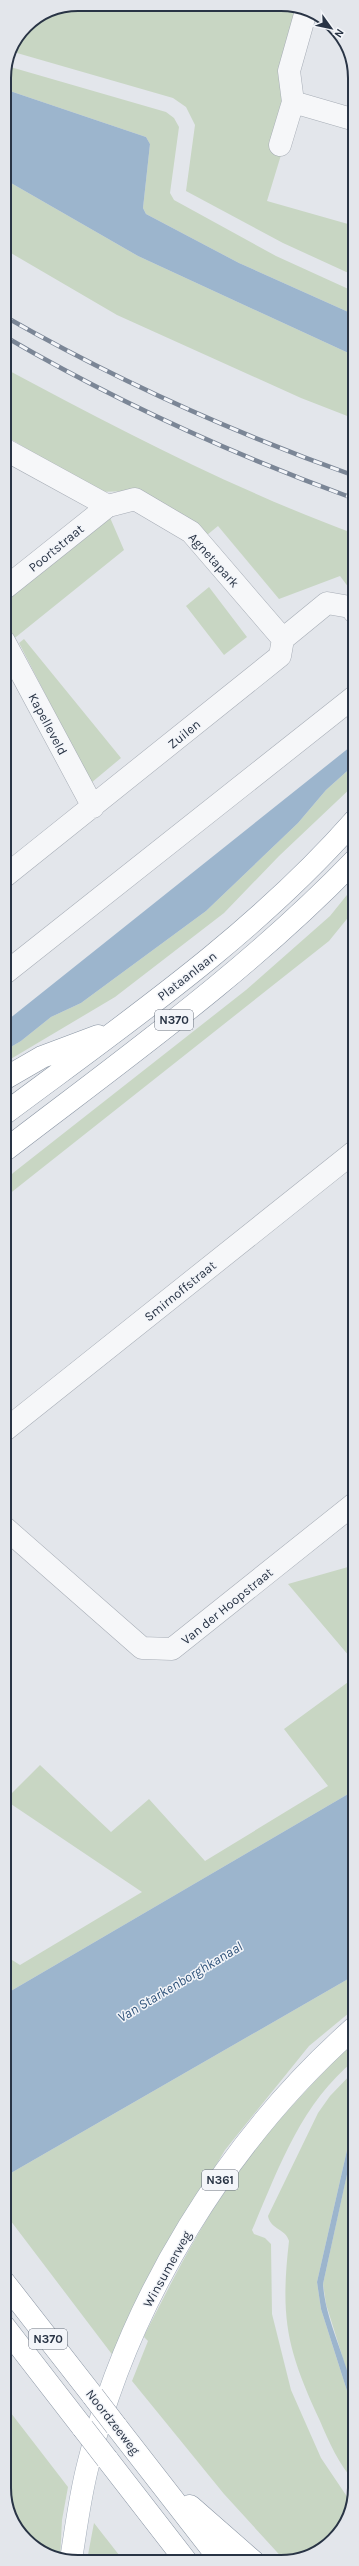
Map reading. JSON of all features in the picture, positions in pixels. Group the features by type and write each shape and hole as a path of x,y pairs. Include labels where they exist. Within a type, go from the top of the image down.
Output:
{"main road":[{"name":"Plataanlaan","path":"11,1109 121,1027 241,932 294,884 348,827"},
{"name":"Plataanlaan","path":"11,1146 230,976 298,916 348,867"},
{"name":"N370","path":"11,1075 42,1057 121,1027"},
{"name":"Winsumerweg","path":"73,2555 81,2498 100,2422 122,2360 167,2265 216,2185 268,2116 333,2047 348,2033"},
{"name":"Noordzeeweg","path":"11,2291 216,2555"},
{"name":"Noordzeeweg","path":"11,2335 181,2555"},
{"name":"N370","path":"155,2476 246,2555"},
{"name":"N370","path":"129,2486 169,2555"}],"street":[{"path":"280,145 293,102 289,71 304,16"},
{"path":"293,102 348,118"},
{"path":"11,453 108,506"},
{"name":"Agnetapark","path":"108,506 135,499 180,524 191,532 283,639"},
{"name":"Poortstraat","path":"11,583 108,506"},
{"path":"283,639 327,603 348,607"},
{"name":"Zuilen","path":"11,872 93,808 280,656 283,639"},
{"name":"Kapelleveld","path":"11,654 93,808"},
{"path":"11,968 348,702"},
{"name":"Smirnoffstraat","path":"11,1425 348,1157"},
{"name":"Van der Hoopstraat","path":"11,1533 142,1648 172,1649 348,1509"}],"green space":[{"path":"281,11 299,13 285,94 281,155 267,201 348,224 348,273 283,243 186,191 195,125 186,107 173,98 16,53 22,41 41,22 65,12"},
{"path":"12,67 166,112 174,118 179,127 170,193 174,200 276,256 348,289 348,312 239,263 146,214 143,208 150,144 146,137 11,91"},
{"path":"11,183 138,256 348,353 348,416 301,398 117,315 11,253"},
{"path":"11,372 176,457 220,478 348,531 348,587 340,576 279,599 218,526 207,535 130,491 98,492 11,439"},
{"path":"108,513 124,550 11,641 11,590"},
{"path":"209,587 247,637 224,655 186,606"},
{"path":"24,639 121,758 91,783 19,643"},
{"path":"348,770 348,791 279,856 224,913 115,997 11,1059 11,1047 21,1041 51,1017 81,1003 206,911 298,823 326,790"},
{"path":"348,894 348,918 329,941 11,1193 11,1175 13,1173 246,990 330,916"},
{"path":"348,1567 348,1655 288,1584"},
{"path":"348,1682 348,1794 11,1991 11,1959 20,1965 142,1892 11,1804 11,1794 40,1765 111,1832 149,1799 205,1861 328,1786 284,1729"},
{"path":"348,1979 348,2014 309,2046 225,2150 175,2234 114,2357 11,2221 11,2173"},
{"path":"348,2047 348,2066 336,2077 320,2096 293,2138 252,2230 254,2234 265,2238 271,2244 272,2314 291,2390 321,2458 347,2496 339,2521 322,2541 298,2553 280,2555 224,2494 132,2381 148,2341 144,2337 145,2334 173,2279 214,2208 239,2170 270,2131"},
{"path":"348,2077 348,2146 317,2282 321,2309 348,2394 348,2474 339,2461 331,2445 309,2396 293,2353 286,2314 285,2292 289,2241 285,2234 272,2224 268,2216 318,2113 330,2096"},
{"path":"348,2169 348,2375 326,2304 323,2284"},
{"path":"11,2413 68,2487 62,2520 60,2552 45,2546 34,2538 22,2525 16,2513 11,2492"},
{"path":"94,2523 119,2555 88,2555"}],"water":[{"path":"11,91 146,137 150,144 143,208 146,214 239,263 348,312 348,353 138,256 11,183"},
{"path":"348,749 348,770 326,790 298,823 206,911 81,1003 51,1017 21,1041 11,1047 11,1017"},
{"name":"Van Starkenborghkanaal","path":"348,1794 348,1979 11,2173 11,1991"},
{"path":"348,2146 348,2170 323,2284 329,2317 348,2374 348,2394 321,2309 317,2282"}],"railway":[{"path":"11,320 89,362 176,404 265,442 348,473"},
{"path":"11,340 132,405 220,445 348,496"}]}
